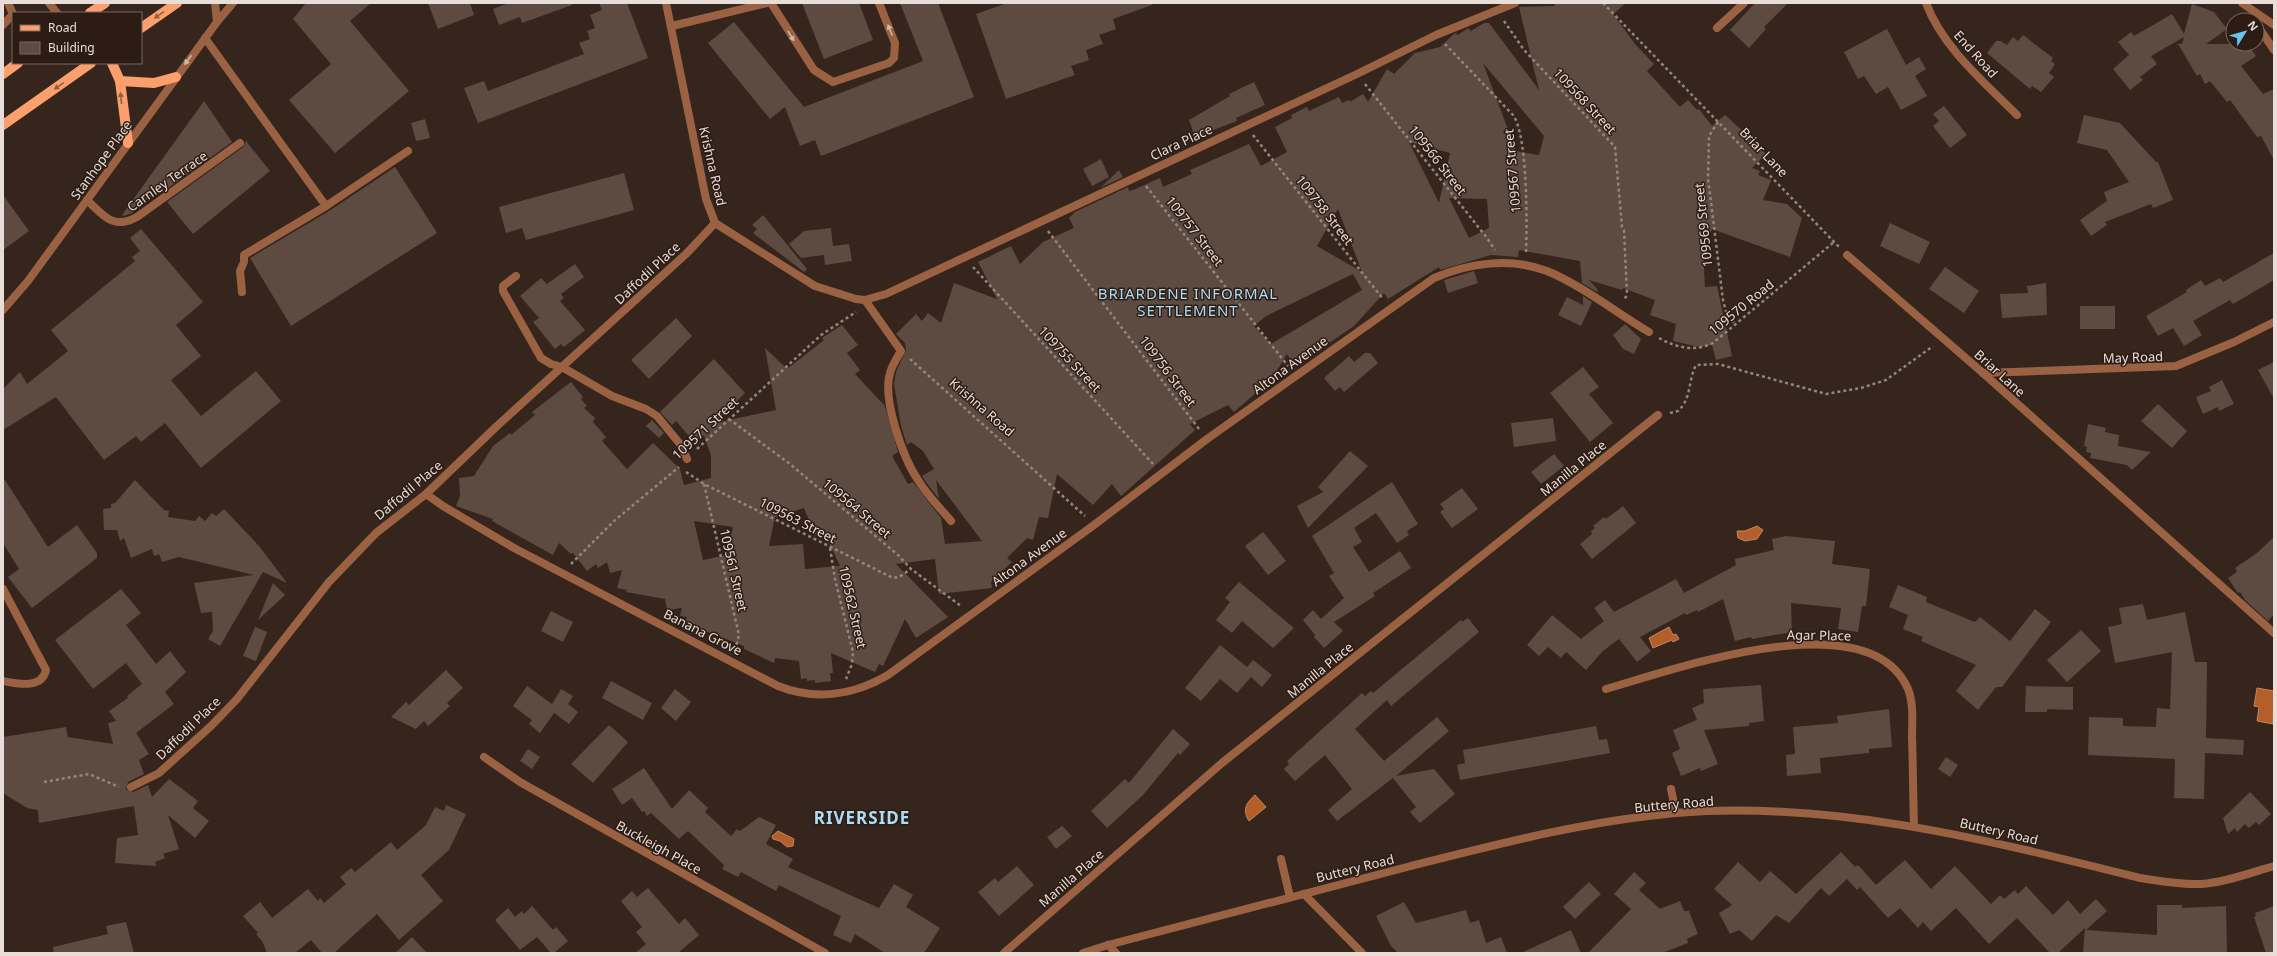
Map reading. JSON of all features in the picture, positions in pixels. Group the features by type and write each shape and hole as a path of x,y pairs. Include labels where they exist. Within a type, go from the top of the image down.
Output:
{"main road":[{"path":"92,12 105,3"},
{"path":"142,27 177,3"},
{"path":"3,74 17,64"},
{"path":"3,126 90,64"},
{"path":"112,64 120,81 128,143"},
{"path":"120,81 154,83 176,77"}],"street":[{"path":"49,3 56,12"},
{"path":"215,3 217,22"},
{"name":"Stanhope Place","path":"3,310 28,281 176,77 233,3"},
{"name":"Krishna Road","path":"666,3 672,26 706,199 715,223 815,286 856,299"},
{"path":"672,26 766,3"},
{"path":"770,3 814,70 834,82 889,63 894,58 895,43 879,3"},
{"name":"Clara Place","path":"856,299 867,302 886,294 1357,74 1436,35 1515,3"},
{"path":"1717,28 1744,3"},
{"name":"End Road","path":"1926,3 1943,36 1970,68 2017,115"},
{"path":"2242,4 2274,25"},
{"path":"3,25 12,15"},
{"path":"2265,37 2274,50"},
{"path":"205,38 326,206"},
{"name":"Carnley Terrace","path":"87,200 107,218 116,223 126,223 137,217 240,143"},
{"path":"242,292 240,271 244,262 244,255 326,206 408,151"},
{"name":"Daffodil Place","path":"130,787 159,773 211,726 236,699 329,582 381,528 426,494 497,426 687,253 715,223"},
{"name":"Briar Lane","path":"1847,255 1983,373 2274,632"},
{"name":"Altona Avenue","path":"972,613 1094,525 1206,439 1428,281 1451,271 1470,265 1495,263 1525,266 1546,271 1569,283 1649,332"},
{"path":"516,276 504,286 503,291 541,358 551,364 562,367 612,396 646,409 657,416 680,444 687,459"},
{"path":"867,302 901,351 889,374 888,388 890,403 908,463 918,481 951,521"},
{"name":"May Road","path":"1983,373 2176,366 2234,342 2274,322"},
{"name":"Manilla Place","path":"1004,953 1222,763 1658,415"},
{"name":"Banana Grove","path":"426,494 456,514 561,573 795,692 808,694 840,693 859,689 888,674 972,613"},
{"path":"3,589 46,670 41,681 35,684 3,681"},
{"name":"Agar Place","path":"1606,689 1734,653 1767,647 1808,645 1857,648 1880,657 1894,668 1903,679 1911,700 1914,825"},
{"name":"Buckleigh Place","path":"484,757 520,782 825,953"},
{"path":"1671,789 1676,813"},
{"name":"Buttery Road","path":"1083,953 1290,897 1584,825 1676,813 1754,812 1848,816 1914,825 2030,850 2140,878 2172,883 2202,884 2225,880 2274,866"},
{"path":"1281,859 1290,897"},
{"path":"1304,894 1362,953"},
{"path":"1108,945 1116,953"}],"path":[{"name":"Briar Lane","path":"1603,3 1847,255"},
{"name":"109568 Street","path":"1497,10 1524,50 1616,151 1622,226 1624,230 1627,294 1617,313"},
{"name":"109567 Street","path":"1436,35 1513,115 1520,126 1527,229 1525,266"},
{"name":"109566 Street","path":"1357,74 1487,238 1494,250 1495,263"},
{"name":"109569 Street","path":"1718,122 1709,136 1708,178 1723,300 1727,315 1736,325"},
{"name":"109758 Street","path":"1246,126 1390,308"},
{"name":"109757 Street","path":"1138,175 1296,375"},
{"name":"109756 Street","path":"1040,221 1206,439"},
{"name":"109570 Road","path":"1649,332 1682,348 1702,348 1718,339 1736,325 1834,242"},
{"name":"109755 Street","path":"964,258 1161,474"},
{"name":"109571 Street","path":"561,573 614,521 687,459 821,335 867,302"},
{"path":"1658,415 1678,411 1682,407 1690,390 1696,365 1718,364 1826,394 1861,388 1886,380 1943,339"},
{"name":"Krishna Road","path":"901,351 1036,471 1094,525"},
{"name":"109564 Street","path":"729,419 790,464 898,555 911,569 972,613"},
{"name":"109563 Street","path":"678,467 704,484 893,578 899,577 911,569"},
{"name":"109561 Street","path":"704,484 739,635 732,660"},
{"name":"109562 Street","path":"830,547 835,579 853,652 852,664 840,693"},
{"path":"44,782 89,774 113,783 116,786 130,787"}],"shaded area":[{"path":"1757,526 1763,530 1757,539 1745,541 1738,538 1737,531 1745,531"},
{"path":"1669,627 1673,635 1676,634 1679,639 1673,642 1672,640 1653,648 1649,638"},
{"path":"2257,688 2274,691 2273,724 2257,721 2259,707 2254,706"},
{"path":"1255,795 1266,807 1249,821 1245,810 1249,801"},
{"path":"778,831 794,839 793,846 787,847 780,841 773,839 772,836"}],"building":[{"path":"306,3 371,3 350,21 409,91 335,153 289,100 331,64 293,19"},
{"path":"428,3 470,3 474,15 438,29"},
{"path":"509,3 572,3 572,5 522,23 520,17 499,25 493,9"},
{"path":"599,3 627,3 648,58 478,123 464,88 484,81 488,91 584,54 579,43 590,39 587,31 595,28 590,15 602,10"},
{"path":"802,3 859,3 873,40 824,59"},
{"path":"900,3 938,3 974,97 821,156 815,140 800,146 785,107 770,119 708,43 734,22 804,107 923,61"},
{"path":"1007,3 1152,3 1152,5 1113,19 1116,29 1099,35 1103,44 1086,50 1089,60 1071,66 1075,75 1006,99 976,14"},
{"path":"1554,3 1626,3 1613,14 1635,44 1654,64 1647,71 1680,107 1688,100 1697,110 1699,109 1712,126 1725,115 1746,134 1766,154 1752,168 1760,171 1758,175 1771,180 1763,200 1787,204 1802,218 1790,257 1712,229 1703,249 1705,287 1717,286 1732,356 1716,360 1712,345 1699,347 1673,341 1676,324 1650,315 1655,300 1623,288 1622,290 1589,280 1598,290 1597,292 1582,283 1580,261 1519,250 1518,257 1491,255 1440,270 1439,267 1388,299 1384,293 1354,326 1295,366 1287,354 1268,385 1266,384 1234,412 1228,405 1190,424 1195,430 1121,496 1112,484 1093,505 1057,474 1048,518 1039,517 1033,540 1027,538 1007,558 1012,562 991,582 992,588 939,594 935,559 896,564 948,617 916,638 905,619 883,666 879,664 875,672 831,653 833,673 830,673 831,681 815,683 815,680 807,681 807,678 801,679 799,661 775,658 774,663 744,649 744,646 685,623 687,617 680,616 682,608 667,610 665,599 626,592 627,590 617,588 622,570 610,573 607,562 598,568 596,564 587,571 573,553 571,554 559,543 553,555 492,521 493,519 456,506 460,496 459,478 474,476 493,446 510,433 511,435 535,415 532,412 571,382 583,397 581,399 587,406 584,408 595,418 593,422 606,437 602,441 627,469 653,443 680,469 684,485 711,478 711,456 704,435 695,443 676,421 672,425 660,412 714,359 745,393 715,423 776,410 765,348 787,369 824,340 822,338 842,325 858,345 847,353 860,370 855,374 885,406 898,452 892,456 908,484 913,482 941,518 945,544 982,541 936,480 939,499 926,482 922,476 934,469 923,451 911,442 907,445 901,426 894,384 896,372 906,350 905,343 896,334 916,314 922,321 928,313 941,323 954,283 997,299 978,262 1011,246 1020,264 1043,242 1074,228 1069,218 1075,212 1128,187 1129,191 1133,190 1160,178 1163,187 1192,174 1190,170 1249,144 1261,166 1287,152 1275,127 1292,118 1291,115 1307,107 1309,111 1339,97 1342,103 1349,100 1350,102 1363,94 1368,102 1387,69 1394,74 1415,53 1440,47 1455,33 1458,35 1468,28 1471,31 1484,23 1489,23 1539,90 1519,7 1555,6","holes":["1483,63 1544,136 1539,155 1516,151","1409,142 1450,153 1439,203","1449,198 1487,199 1489,228 1469,238","1338,209 1362,272 1317,246","1353,274 1362,290 1271,344 1254,326 1266,316","804,508 816,536 824,532 840,566 805,569 803,544 769,546 775,517","694,521 733,527 726,555 703,560"]},
{"path":"1755,3 1788,3 1764,27 1766,29 1749,48 1730,30"},
{"path":"2192,4 2214,12 2225,26 2225,30 2206,44 2225,44 2225,52 2253,52 2256,56 2241,66 2263,94 2274,89 2274,160 2261,136 2257,137 2230,100 2227,102 2210,81 2205,84 2200,74 2197,76 2178,44 2182,44 2184,37 2151,56 2157,64 2140,77 2143,80 2130,90 2113,69 2129,55 2118,42 2131,32 2134,36 2172,14 2184,34"},
{"path":"1887,29 1906,65 1919,57 1926,69 1915,76 1927,96 1901,110 1888,87 1876,94 1864,76 1858,79 1844,52"},
{"path":"2023,35 2053,58 2051,61 2055,64 2049,73 2054,77 2041,92 2032,86 2030,89 1987,53 1996,41 2001,41 2007,45 2013,37 2018,41"},
{"path":"1254,82 1265,105 1236,118 1237,121 1195,137 1189,120 1230,96 1229,94"},
{"path":"204,101 232,142 160,194 158,191 132,213 124,216 122,215"},
{"path":"1944,106 1967,135 1950,148 1933,126 1939,121 1933,114"},
{"path":"2084,115 2120,123 2156,162 2158,162 2173,200 2153,208 2151,204 2105,222 2107,225 2091,236 2080,220 2107,201 2104,192 2129,182 2107,150 2077,143"},
{"path":"425,119 430,138 416,141 411,123"},
{"path":"246,141 270,171 193,234 167,202 243,147"},
{"path":"1101,159 1109,177 1092,186 1083,169"},
{"path":"395,167 437,233 291,326 250,258 329,211"},
{"path":"1119,170 1123,177 1100,188"},
{"path":"624,173 634,210 526,240 522,228 506,233 499,207"},
{"path":"3,195 29,231 3,250"},
{"path":"763,215 807,269 804,272 753,233 757,229 752,225"},
{"path":"1890,223 1930,242 1919,264 1880,246"},
{"path":"831,228 833,246 849,244 852,261 825,265 824,255 801,258 789,244 804,231"},
{"path":"141,229 203,302 176,325 201,356 171,380 201,416 256,371 281,401 201,468 165,423 141,442 136,436 104,460 56,397 3,430 3,389 20,372 27,384 68,351 51,330 135,261 132,257 140,251 130,238"},
{"path":"2274,253 2274,280 2233,304 2230,300 2193,321 2202,335 2184,346 2173,328 2158,336 2146,316 2187,292 2186,290 2201,280 2205,286 2220,278 2223,282"},
{"path":"575,264 584,277 561,294 564,298 560,301 585,330 564,347 561,344 555,349 533,322 539,318 520,296 541,278 547,284"},
{"path":"1945,267 1979,291 1964,313 1929,289"},
{"path":"1474,271 1478,283 1448,293 1444,280"},
{"path":"2046,283 2047,315 2002,318 2000,294 2028,293 2027,286"},
{"path":"1583,296 1592,302 1581,326 1558,315 1567,297 1583,305"},
{"path":"2080,306 2115,306 2115,329 2080,329"},
{"path":"676,318 692,336 649,379 631,360"},
{"path":"1625,324 1641,339 1634,354 1623,349 1613,335"},
{"path":"1365,353 1370,353 1378,363 1344,392 1340,387 1335,391 1324,378 1349,356 1354,362"},
{"path":"2274,362 2274,399 2258,370"},
{"path":"1583,367 1599,387 1589,394 1613,423 1590,442 1550,393"},
{"path":"2222,380 2234,404 2219,411 2218,407 2203,414 2196,397 2211,391 2209,387"},
{"path":"2158,404 2187,431 2172,448 2141,421"},
{"path":"1553,418 1556,441 1514,447 1511,423"},
{"path":"652,420 664,433 659,438 646,426"},
{"path":"2088,424 2106,428 2105,432 2119,435 2118,446 2151,452 2132,470 2127,465 2090,458 2091,453 2086,452 2087,447 2084,446"},
{"path":"1350,451 1368,466 1308,528 1297,506 1323,492 1318,487"},
{"path":"1554,454 1564,466 1541,484 1531,472"},
{"path":"3,477 48,547 77,525 97,553 97,558 32,608 8,577 19,569 3,543"},
{"path":"135,480 164,510 169,511 168,517 195,521 199,516 205,521 212,513 216,516 224,509 259,546 287,583 263,572 220,646 208,639 213,631 212,612 201,613 194,583 254,575 179,557 162,562 159,554 154,556 152,549 131,558 124,538 120,541 117,530 104,530 103,509 111,508 111,504 115,503"},
{"path":"1392,482 1418,524 1407,531 1409,535 1397,543 1376,513 1354,528 1362,542 1353,547 1369,572 1400,551 1411,568 1373,593 1375,596 1334,622 1343,631 1324,648 1314,637 1315,635 1303,620 1313,610 1321,619 1344,598 1329,576 1334,573 1312,536"},
{"path":"1462,488 1478,509 1452,528 1440,512 1444,509 1440,504"},
{"path":"1623,506 1636,523 1592,559 1580,544 1592,534 1591,531 1595,528 1593,526 1604,517 1606,519"},
{"path":"1263,532 1286,561 1268,575 1245,546"},
{"path":"1786,536 1835,541 1832,564 1870,569 1866,606 1862,606 1858,632 1838,629 1841,608 1791,603 1792,632 1752,639 1751,637 1735,641 1723,599 1698,612 1697,610 1686,615 1685,613 1640,637 1651,651 1637,662 1619,639 1603,651 1586,670 1566,652 1561,658 1548,647 1539,656 1527,645 1552,615 1581,639 1604,621 1594,608 1605,600 1614,612 1676,579 1684,593 1736,565 1735,559 1774,550 1772,539"},
{"path":"2274,537 2274,614 2268,621 2245,600 2240,592 2238,593 2228,578 2237,572 2235,568 2257,553"},
{"path":"1239,582 1294,628 1273,648 1242,621 1232,633 1216,620 1230,602 1225,598"},
{"path":"273,583 285,595 258,620"},
{"path":"1898,585 1927,597 1926,602 1975,622 1980,617 2010,641 2035,609 2051,622 2002,687 1996,687 1978,710 1956,691 1976,665 1921,641 1923,637 1903,629 1908,615 1889,607"},
{"path":"121,589 141,613 126,625 156,664 170,651 186,672 165,692 174,704 136,733 149,754 139,760 144,774 128,782 126,789 133,792 148,785 152,797 169,779 198,801 193,808 209,821 195,838 168,815 179,849 163,854 165,858 155,862 156,866 115,863 117,838 138,835 134,806 39,823 38,810 27,808 3,793 3,737 66,727 68,737 113,744 108,723 116,721 109,711 128,698 127,696 142,684 126,663 93,689 55,640"},
{"path":"2143,604 2147,620 2185,612 2195,662 2207,662 2206,738 2244,740 2243,755 2205,753 2204,799 2174,798 2175,759 2088,755 2089,717 2123,718 2123,726 2156,727 2157,708 2170,709 2172,652 2115,663 2108,627 2122,624 2119,608"},
{"path":"551,611 573,622 563,642 541,631"},
{"path":"1468,618 1479,632 1391,706 1387,700 1355,729 1384,761 1437,717 1449,731 1396,776 1434,769 1455,794 1420,823 1410,812 1416,807 1393,778 1337,821 1328,810 1352,789 1325,755 1295,781 1284,769 1289,764 1287,761 1362,693 1365,696 1371,691 1373,693 1461,620 1462,622"},
{"path":"255,627 267,632 256,661 243,656"},
{"path":"2081,630 2101,651 2067,682 2047,660"},
{"path":"1220,645 1247,667 1253,660 1272,675 1262,687 1251,677 1237,693 1220,679 1201,701 1185,688"},
{"path":"446,670 463,688 447,703 450,706 428,726 424,721 416,729 391,717 406,702 409,705"},
{"path":"611,681 652,703 643,720 602,698"},
{"path":"1761,685 1764,721 1749,723 1749,726 1704,730 1718,764 1701,771 1700,768 1681,776 1672,753 1680,749 1673,730 1697,720 1692,708 1704,703 1703,689"},
{"path":"527,686 552,704 561,689 573,696 568,704 578,712 569,724 554,713 540,733 529,724 532,720 513,706"},
{"path":"2026,686 2073,687 2073,710 2047,709 2047,712 2025,712"},
{"path":"675,689 691,702 676,721 661,708"},
{"path":"1889,709 1892,747 1869,749 1869,753 1820,758 1821,773 1787,776 1786,755 1795,754 1793,727 1838,723 1837,716"},
{"path":"609,725 628,742 593,783 571,764"},
{"path":"1596,726 1599,740 1607,739 1610,753 1460,780 1457,765 1465,763 1463,750"},
{"path":"1173,729 1190,744 1180,755 1178,753 1142,796 1107,828 1091,811 1125,779 1129,783"},
{"path":"528,749 540,757 532,769 520,761"},
{"path":"1946,757 1958,765 1950,777 1938,769"},
{"path":"644,768 672,809 689,790 708,808 705,812 731,836 737,829 740,831 759,817 776,825 766,844 793,859 788,867 879,908 894,884 913,895 906,907 940,928 924,953 885,953 855,934 851,943 833,935 841,916 779,885 776,891 741,872 738,877 722,869 724,865 688,831 679,839 651,813 647,816 644,811 642,812 632,798 622,805 612,789"},
{"path":"2250,792 2271,814 2259,825 2256,822 2249,828 2245,824 2237,832 2235,828 2228,834 2223,818"},
{"path":"446,805 466,814 449,850 421,875 443,901 399,940 377,914 334,953 322,953 311,940 295,953 267,953 262,941 256,934 258,933 243,916 260,902 272,918 308,889 318,901 320,898 324,903 346,884 340,877 351,868 355,872 391,842 397,850 426,825 435,807 444,811"},
{"path":"1062,826 1072,836 1056,849 1047,837"},
{"path":"1841,852 1855,867 1858,865 1876,885 1905,860 1931,889 1955,866 1991,904 2000,895 2004,899 2015,890 2018,894 2026,886 2053,915 2068,900 2080,914 2096,899 2107,911 2086,930 2157,935 2157,905 2182,905 2182,908 2226,906 2227,953 2083,953 2085,928 2058,953 2050,953 2017,918 1989,944 1956,908 1931,931 1923,922 1918,928 1900,908 1888,918 1860,887 1857,890 1847,879 1829,896 1821,888 1789,923 1776,915 1752,941 1739,930 1730,934 1719,913 1732,905 1714,889 1738,862 1760,882 1770,871 1796,894"},
{"path":"1017,866 1034,885 999,916 978,892 995,878 998,882"},
{"path":"1634,872 1646,883 1639,890 1660,909 1680,901 1684,911 1689,911 1698,934 1687,939 1688,943 1662,953 1588,953 1631,909 1614,894"},
{"path":"1589,882 1601,894 1575,919 1563,907"},
{"path":"648,888 679,924 685,918 699,935 678,953 635,953 646,944 636,932 642,927 621,901 632,891 637,897"},
{"path":"1404,902 1416,923 1466,910 1470,923 1479,920 1486,943 1501,937 1507,953 1398,953 1391,946 1376,916"},
{"path":"532,906 553,930 556,927 568,941 554,953 551,953 537,937 520,950 495,920 508,908 515,917 522,911 524,914"},
{"path":"2274,906 2274,953 2266,953 2254,917 2256,916 2255,913"},
{"path":"126,922 134,953 54,953 53,947 108,934 106,926"},
{"path":"1571,930 1581,953 1521,953"},
{"path":"412,937 427,953 395,953"}],"district":[{"name":"BRIARDENE INFORMAL SETTLEMENT","path":"1188,302"},
{"name":"RIVERSIDE","path":"862,817"}]}
